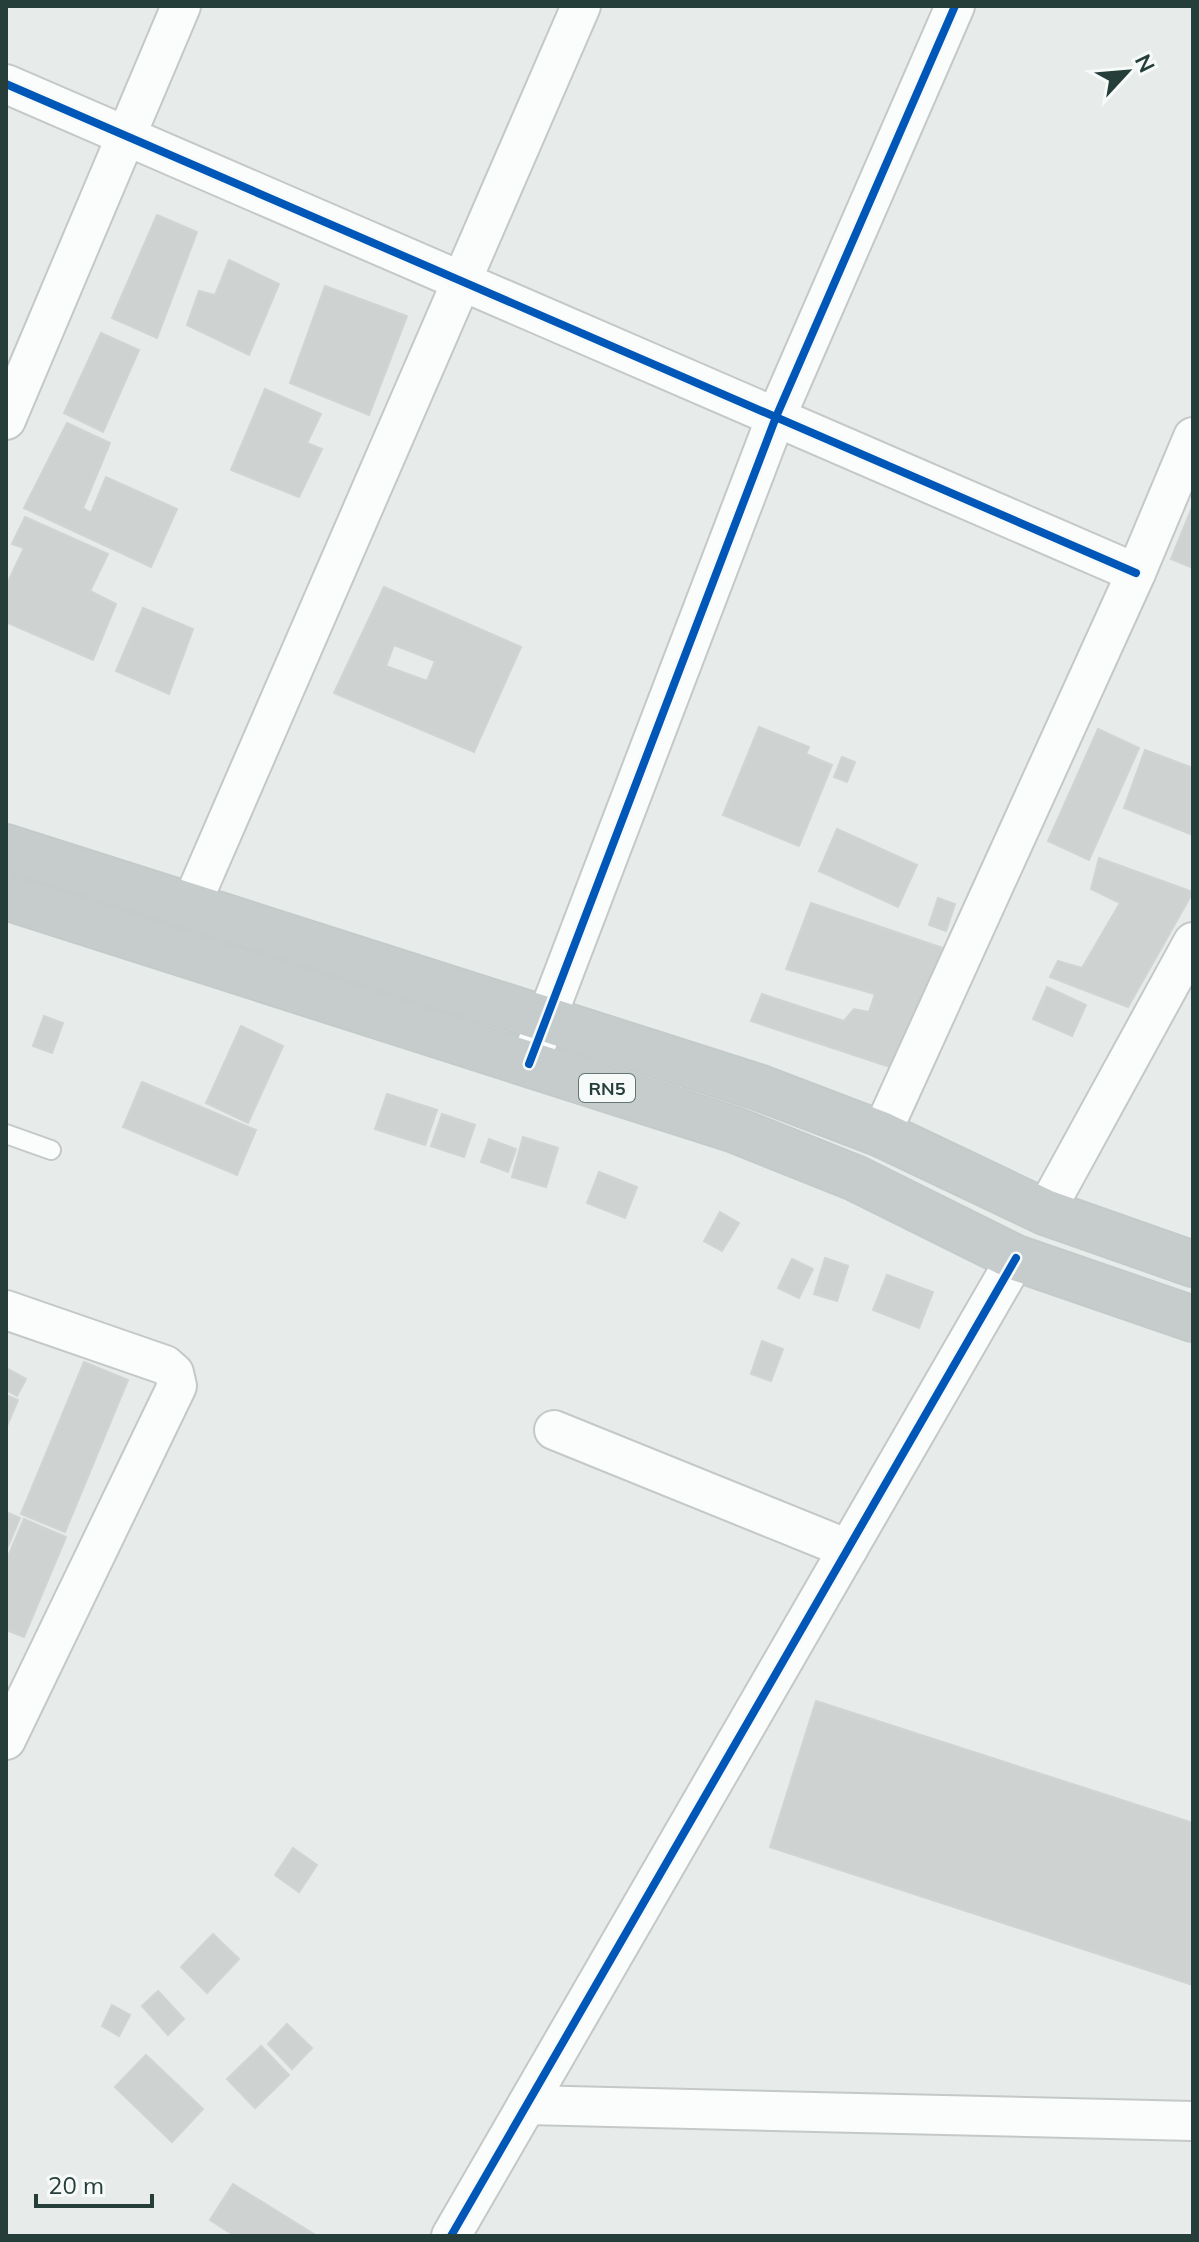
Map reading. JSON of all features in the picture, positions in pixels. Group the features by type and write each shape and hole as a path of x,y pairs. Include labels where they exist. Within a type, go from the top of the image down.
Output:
{"highway":[{"name":"RN5","path":"6,847 758,1087 881,1134 1045,1212 1193,1264"},
{"name":"RN5","path":"6,897 735,1130 855,1178 1016,1258 1193,1319"}],"street":[{"path":"6,420 181,6"},
{"path":"190,907 581,6"},
{"path":"529,1064 776,417 955,6"},
{"path":"6,84 1136,573"},
{"path":"881,1134 1136,573 1193,437"},
{"path":"1045,1212 1193,942"},
{"path":"451,2236 1016,1258"},
{"path":"6,1310 165,1365 174,1373 177,1386 6,1740"},
{"path":"554,1430 848,1549"},
{"path":"527,2105 1193,2121"}],"lane":[{"path":"6,1134 51,1150"}],"building":[{"path":"157,215 197,232 157,338 112,318"},
{"path":"229,260 279,284 249,355 187,325 199,291 215,295"},
{"path":"325,286 407,316 369,415 290,383"},
{"path":"101,333 139,350 103,432 64,413"},
{"path":"265,389 321,414 307,443 322,449 299,497 231,470"},
{"path":"67,423 110,443 83,508 91,513 106,477 177,509 151,567 24,508"},
{"path":"1193,505 1193,568 1171,559"},
{"path":"25,517 108,554 90,591 116,604 93,660 6,622 6,586 24,548 12,544"},
{"path":"384,587 521,647 474,752 334,693","holes":["394,645 435,661 427,681 386,666"]},
{"path":"143,608 193,629 169,694 116,671"},
{"path":"759,727 809,747 806,754 832,765 799,846 723,815"},
{"path":"1098,729 1139,748 1089,860 1048,841"},
{"path":"1145,750 1193,768 1193,835 1124,808"},
{"path":"842,757 855,762 847,782 834,777"},
{"path":"837,829 917,865 898,907 819,871"},
{"path":"1099,858 1193,892 1128,1007 1050,977 1058,961 1082,968 1120,903 1091,889"},
{"path":"938,898 955,904 946,931 929,925"},
{"path":"811,903 946,949 893,1068 751,1021 762,994 844,1021 854,1009 869,1012 875,994 786,969"},
{"path":"1047,987 1086,1005 1072,1036 1033,1019"},
{"path":"44,1016 63,1023 52,1053 33,1046"},
{"path":"241,1026 283,1046 248,1123 206,1103"},
{"path":"142,1082 256,1130 237,1175 123,1127"},
{"path":"387,1094 437,1110 425,1145 375,1129"},
{"path":"442,1114 475,1125 464,1157 431,1146"},
{"path":"523,1137 558,1148 546,1187 512,1177"},
{"path":"489,1139 516,1149 508,1172 481,1162"},
{"path":"599,1172 637,1187 625,1218 587,1203"},
{"path":"720,1212 739,1223 722,1251 704,1241"},
{"path":"825,1258 848,1266 837,1301 814,1294"},
{"path":"792,1259 813,1269 799,1298 778,1288"},
{"path":"887,1275 933,1292 919,1328 873,1310"},
{"path":"762,1341 783,1349 771,1381 751,1374"},
{"path":"84,1362 128,1380 65,1532 21,1514"},
{"path":"6,1368 26,1379 17,1396 6,1390"},
{"path":"6,1395 18,1400 6,1428"},
{"path":"6,1512 20,1518 6,1551"},
{"path":"24,1519 66,1537 24,1637 6,1630 6,1561"},
{"path":"816,1701 1193,1823 1193,1985 770,1847"},
{"path":"293,1848 317,1865 299,1892 275,1875"},
{"path":"213,1934 239,1959 207,1993 181,1967"},
{"path":"158,1991 184,2019 168,2035 142,2006"},
{"path":"112,2005 130,2015 119,2036 102,2026"},
{"path":"287,2024 312,2048 292,2069 268,2044"},
{"path":"261,2046 289,2075 255,2108 227,2079"},
{"path":"146,2055 203,2109 172,2142 115,2087"},
{"path":"233,2184 317,2236 235,2236 210,2220"}],"cycle path":[{"path":"529,1064 776,417 955,6"},
{"path":"6,84 1136,573"},
{"path":"451,2236 1016,1258"}]}
